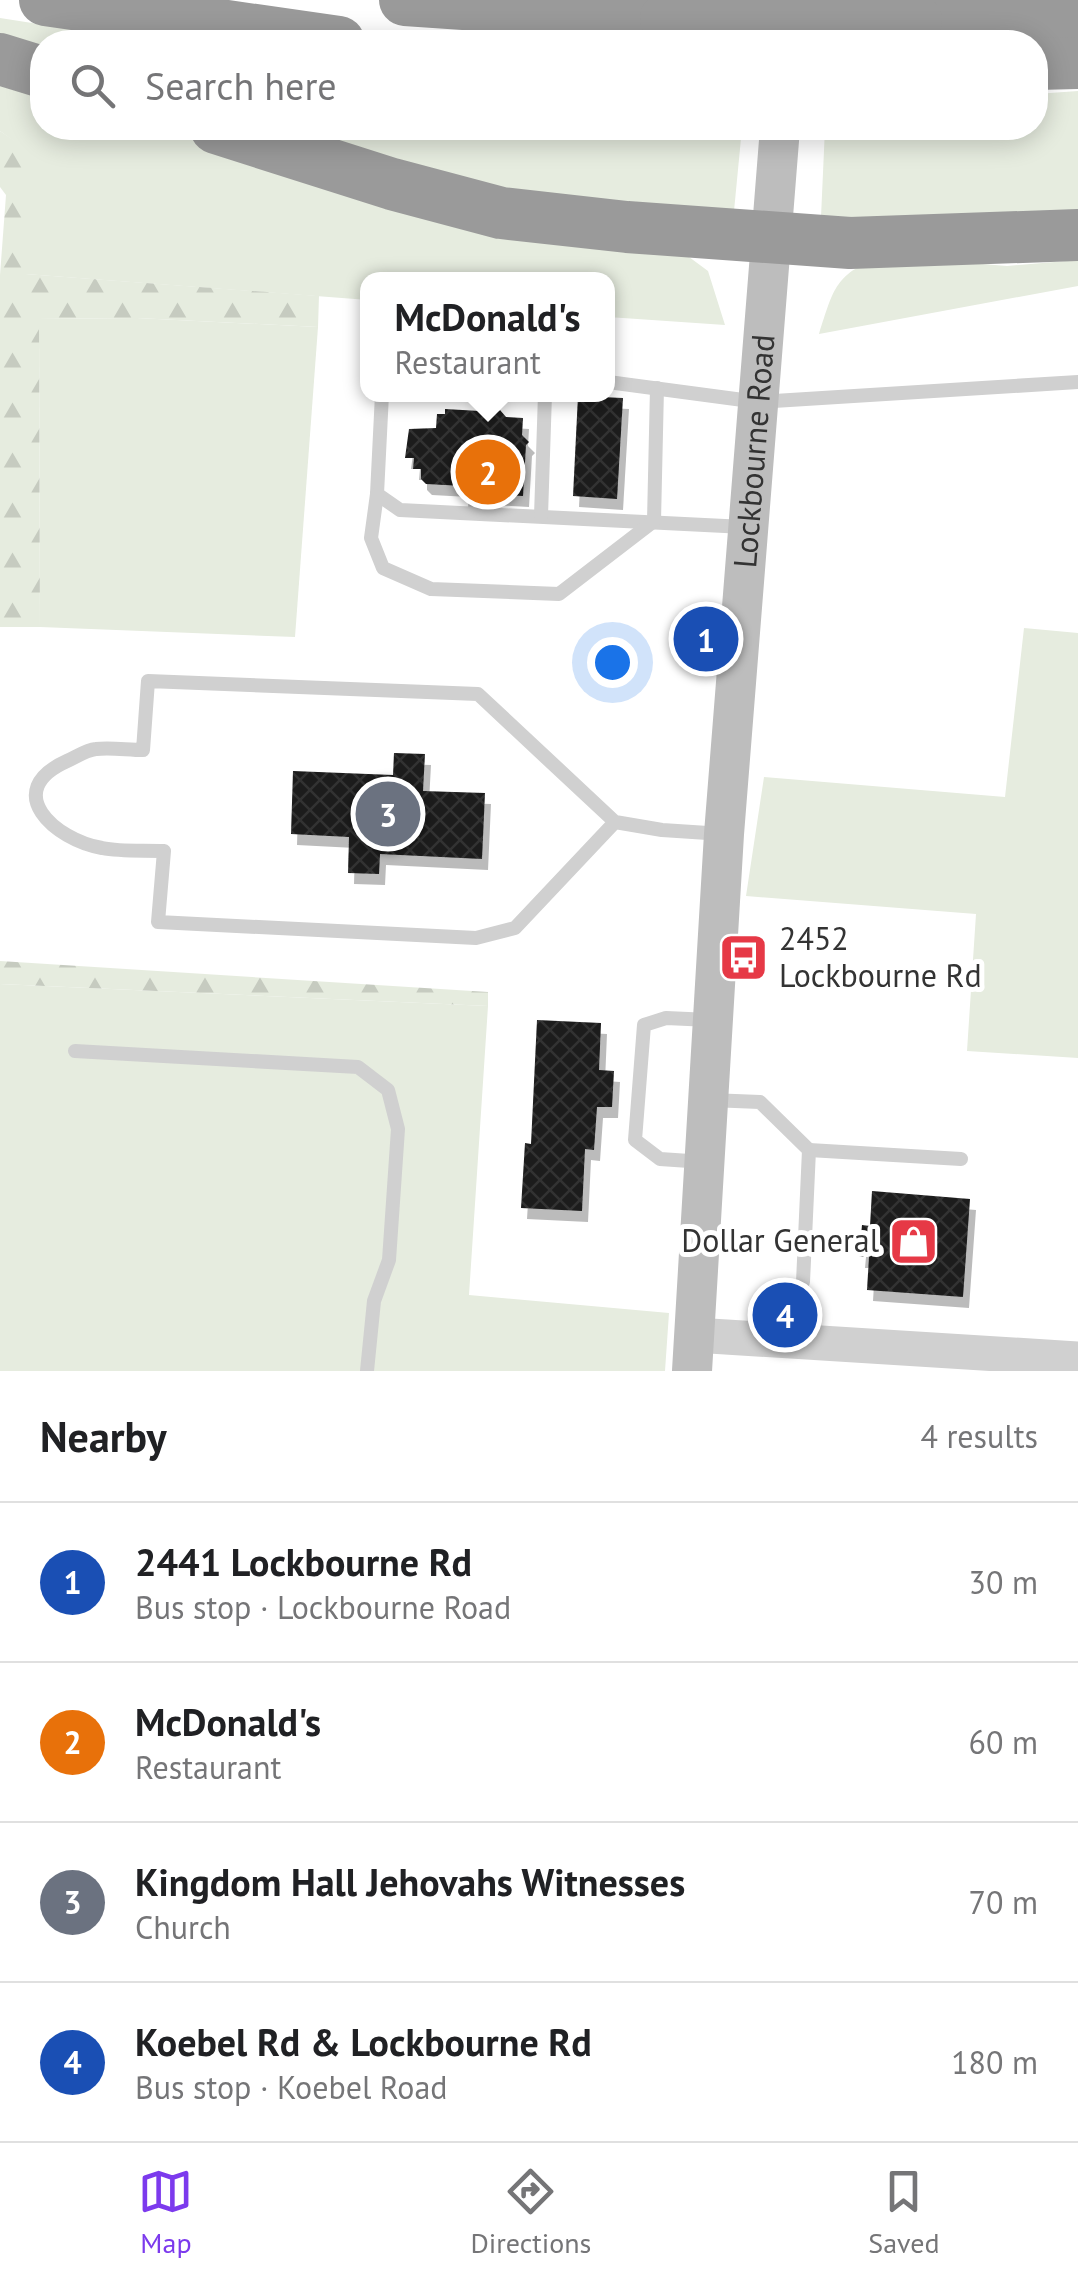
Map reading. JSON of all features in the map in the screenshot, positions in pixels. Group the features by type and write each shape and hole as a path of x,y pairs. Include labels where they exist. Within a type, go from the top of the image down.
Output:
{"highway":[{"path":"45,0 255,30"},
{"path":"404,0 666,18 916,20 1078,15"},
{"path":"0,59 30,68"},
{"path":"1048,63 1078,62"},
{"path":"254,140 392,184 501,213 627,228 850,243 1078,235"}],"main road":[{"path":"786,30 788,0"},
{"name":"Lockbourne Road","path":"693,1353 724,834 779,140"}],"street":[{"path":"693,1353 1078,1359"}],"lane":[{"path":"615,383 758,402 1078,382"},
{"path":"654,521 657,388"},
{"path":"382,402 371,538 383,568 431,589 559,594 654,521"},
{"path":"542,516 545,402"},
{"path":"376,494 400,510 748,527"},
{"path":"615,822 515,928 476,938 158,922 164,851 101,848 67,836 43,820 34,798 40,782 55,766 94,749 142,750 148,682 478,694 615,822 724,834"},
{"path":"704,1162 660,1159 635,1140 644,1025 666,1018 713,1020"},
{"path":"75,1052 358,1067 388,1090 398,1129 395,1213 389,1260 374,1300 367,1371"},
{"path":"709,1100 760,1102 810,1150 961,1159"},
{"path":"803,1282 810,1150"}],"green space":[{"path":"0,18 77,30 30,30 30,53 0,43"},
{"path":"0,78 30,87 30,140 202,140 685,254 708,271 725,325 615,317 615,272 360,272 360,299 25,274 32,154 0,131"},
{"path":"1078,91 1078,219 821,217 824,140 1048,140 1048,93"},
{"path":"0,131 33,153 26,274 319,296 318,327 137,318 39,319 40,627 0,627 0,275 6,195 0,187"},
{"path":"306,140 741,140 734,211 473,188"},
{"path":"884,256 1007,266 1078,260 1078,286 819,334 839,284 855,269"},
{"path":"137,318 318,327 295,637 40,627 39,319"},
{"path":"1024,628 1078,633 1078,1058 967,1051 976,914 746,896 764,777 1005,797"},
{"path":"0,961 488,992 488,1006 0,984"},
{"path":"0,984 488,1006 469,1295 669,1313 665,1371 0,1371"}],"building":[{"path":"615,398 623,398 617,499 573,496 578,402 615,402"},
{"path":"445,409 500,410 506,417 523,418 522,435 529,442 523,496 462,497 463,486 426,484 421,479 421,469 413,469 414,458 405,458 409,429 436,428 437,414 445,414"},
{"path":"394,753 425,754 423,791 485,793 482,859 380,854 379,874 348,873 349,837 291,834 293,771 393,775"},
{"path":"537,1020 601,1023 599,1070 614,1071 612,1107 597,1107 594,1150 585,1149 582,1211 521,1208 525,1143 531,1144"},
{"name":"Dollar General","path":"872,1191 970,1199 963,1297 867,1290 869,1257 859,1257 862,1225 870,1226"}],"place":[{"name":"McDonald's","path":"488,472"},
{"name":"2441 Lockbourne Rd","path":"706,639"},
{"name":"Kingdom Hall Jehovahs Witnesses","path":"388,814"},
{"name":"2452 Lockbourne Rd","path":"744,957"},
{"name":"Dollar General","path":"914,1241"},
{"name":"Koebel Rd & Lockbourne Rd","path":"785,1315"}]}
